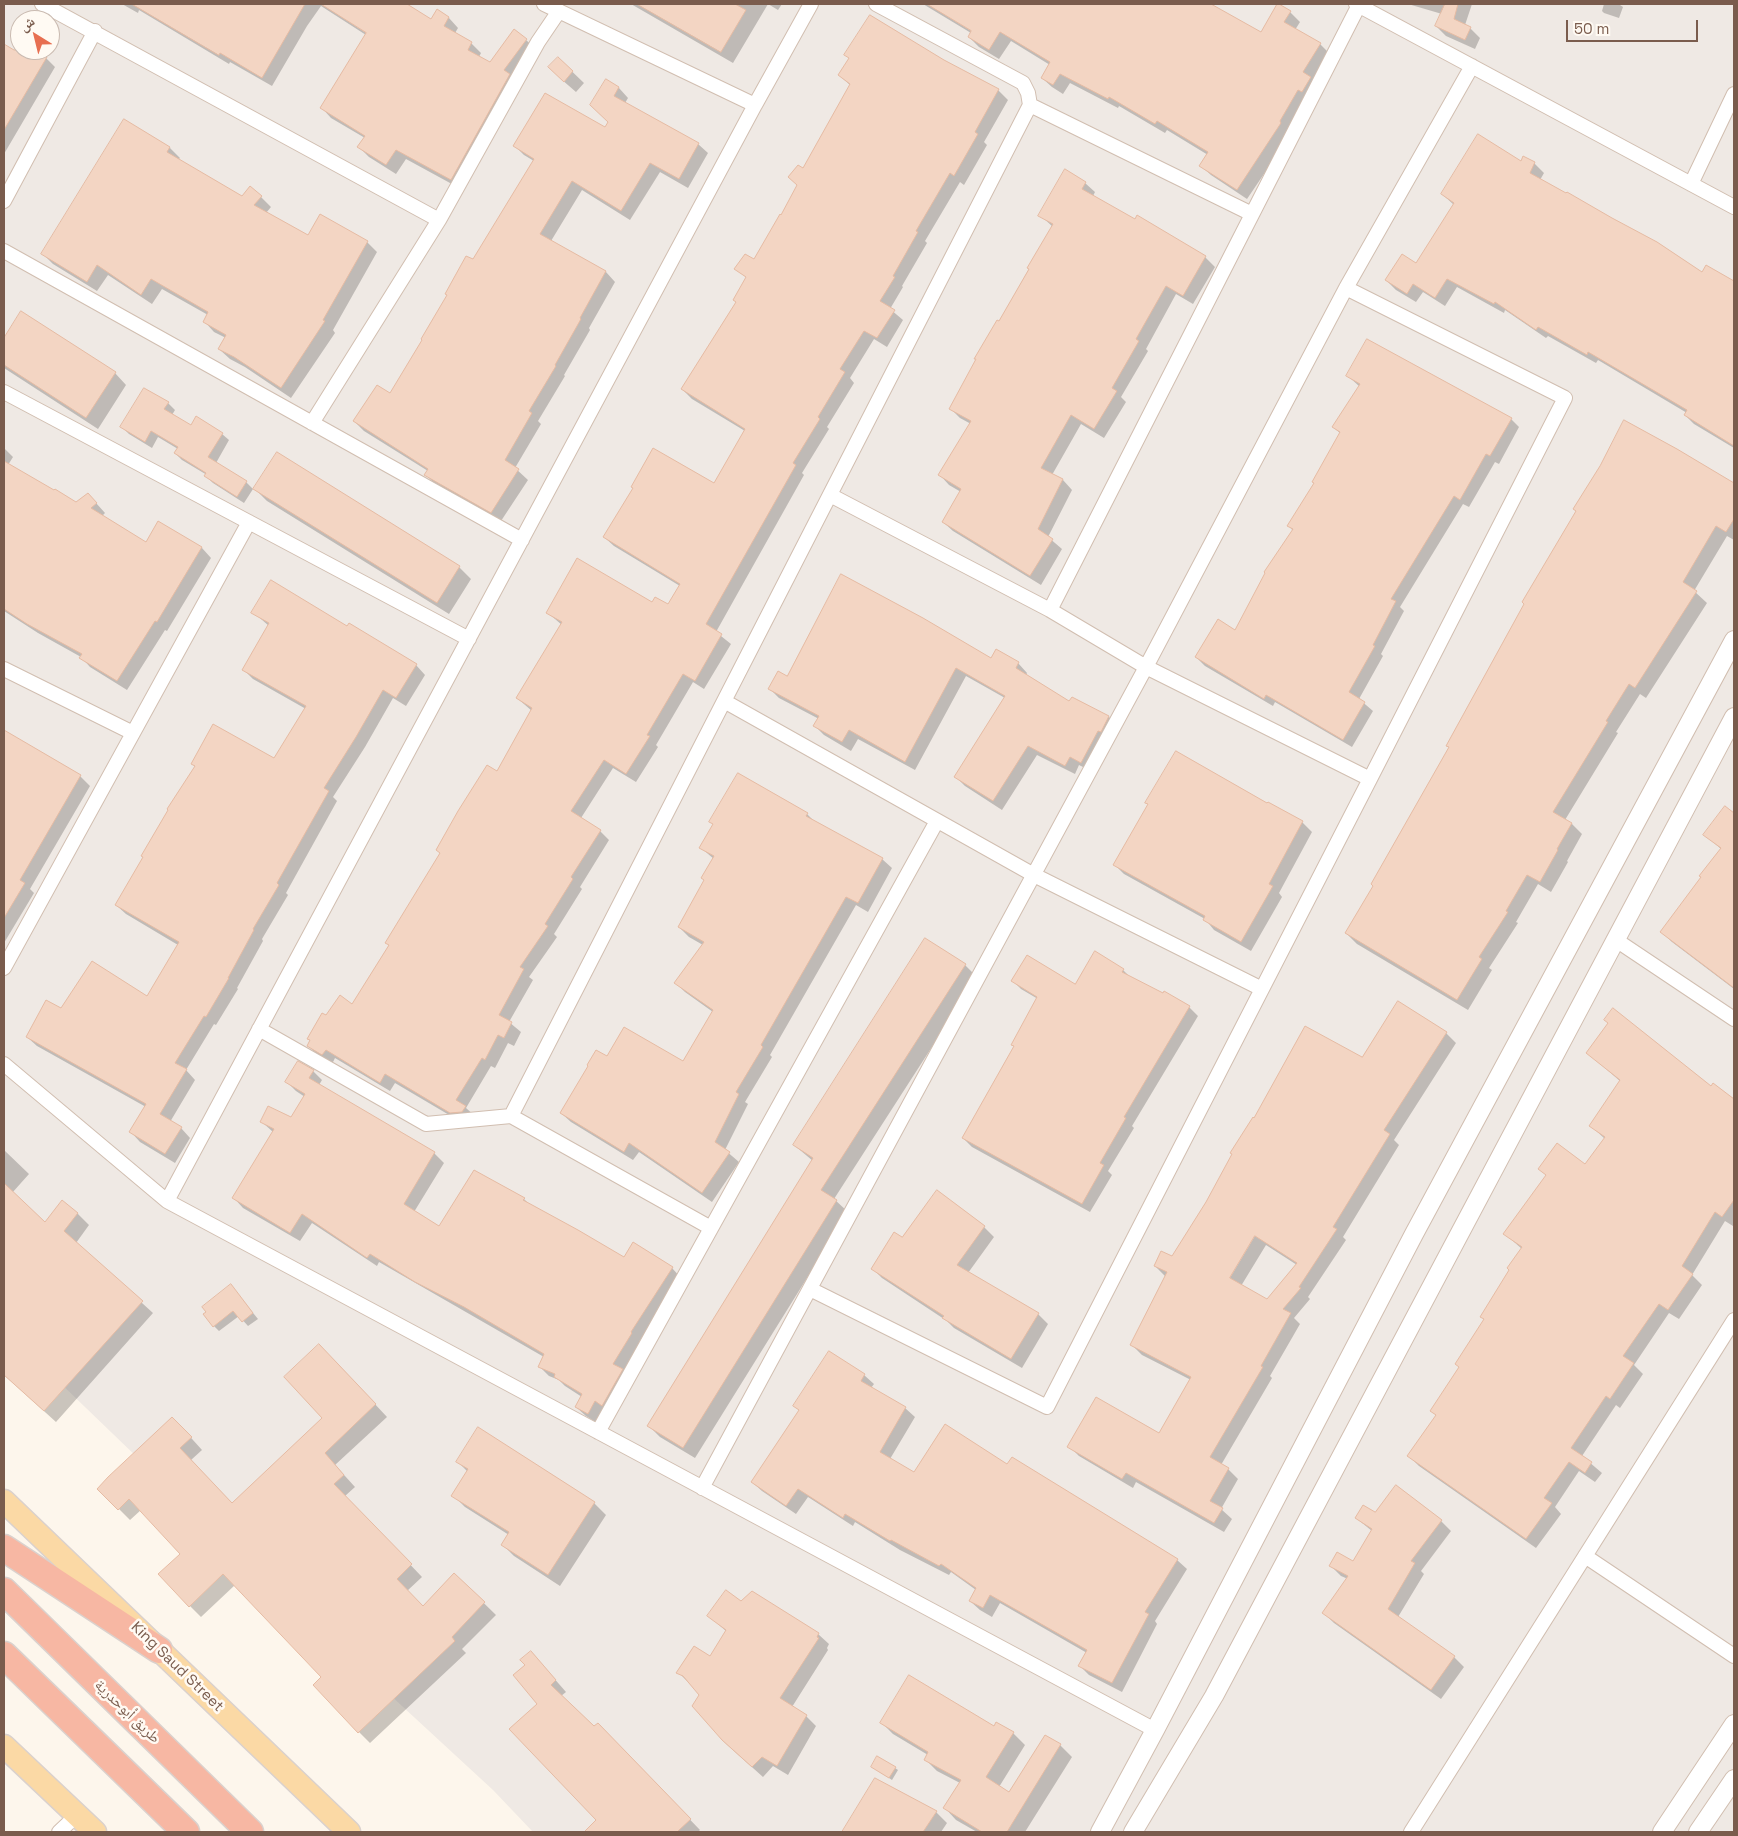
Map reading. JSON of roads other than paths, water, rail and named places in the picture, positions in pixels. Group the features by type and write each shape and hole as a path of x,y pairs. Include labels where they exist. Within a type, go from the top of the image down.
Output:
{"highway":[{"path":"4,1548 159,1650"},
{"name":"طريق أبوحدرية","path":"4,1591 250,1832"},
{"path":"4,1655 186,1832"}],"main road":[{"name":"King Saud Street","path":"4,1501 350,1832"},
{"path":"4,1746 95,1832"}],"street":[{"path":"42,4 439,220"},
{"path":"544,4 755,105"},
{"path":"167,1201 810,4"},
{"path":"510,1116 1030,105 1028,93 1023,83 876,4"},
{"path":"1050,610 1357,4 1734,207"},
{"path":"312,423 439,220 538,42 559,11"},
{"path":"4,201 95,32"},
{"path":"702,1488 1146,667 1346,288 1472,66"},
{"path":"1691,184 1734,94"},
{"path":"1030,105 1252,214"},
{"path":"4,251 522,540"},
{"path":"810,1288 1047,1407 1565,398 1346,288"},
{"path":"4,392 469,639"},
{"path":"830,494 1050,610 1146,667 1370,779"},
{"path":"4,968 248,522"},
{"path":"1100,1832 1414,1234 1734,640"},
{"path":"4,669 132,733"},
{"path":"724,702 1034,875 1262,989"},
{"path":"1133,1832 1214,1696 1616,940 1729,739 1734,718"},
{"path":"598,1432 937,821"},
{"path":"1616,940 1734,1019"},
{"path":"259,1029 426,1124 510,1116 711,1228"},
{"path":"4,1064 167,1201 1155,1730"},
{"path":"1411,1832 1734,1320"},
{"path":"1586,1556 1734,1656"},
{"path":"1662,1832 1734,1724"},
{"path":"1698,1832 1734,1779"},
{"path":"59,1832 77,1815"}]}
